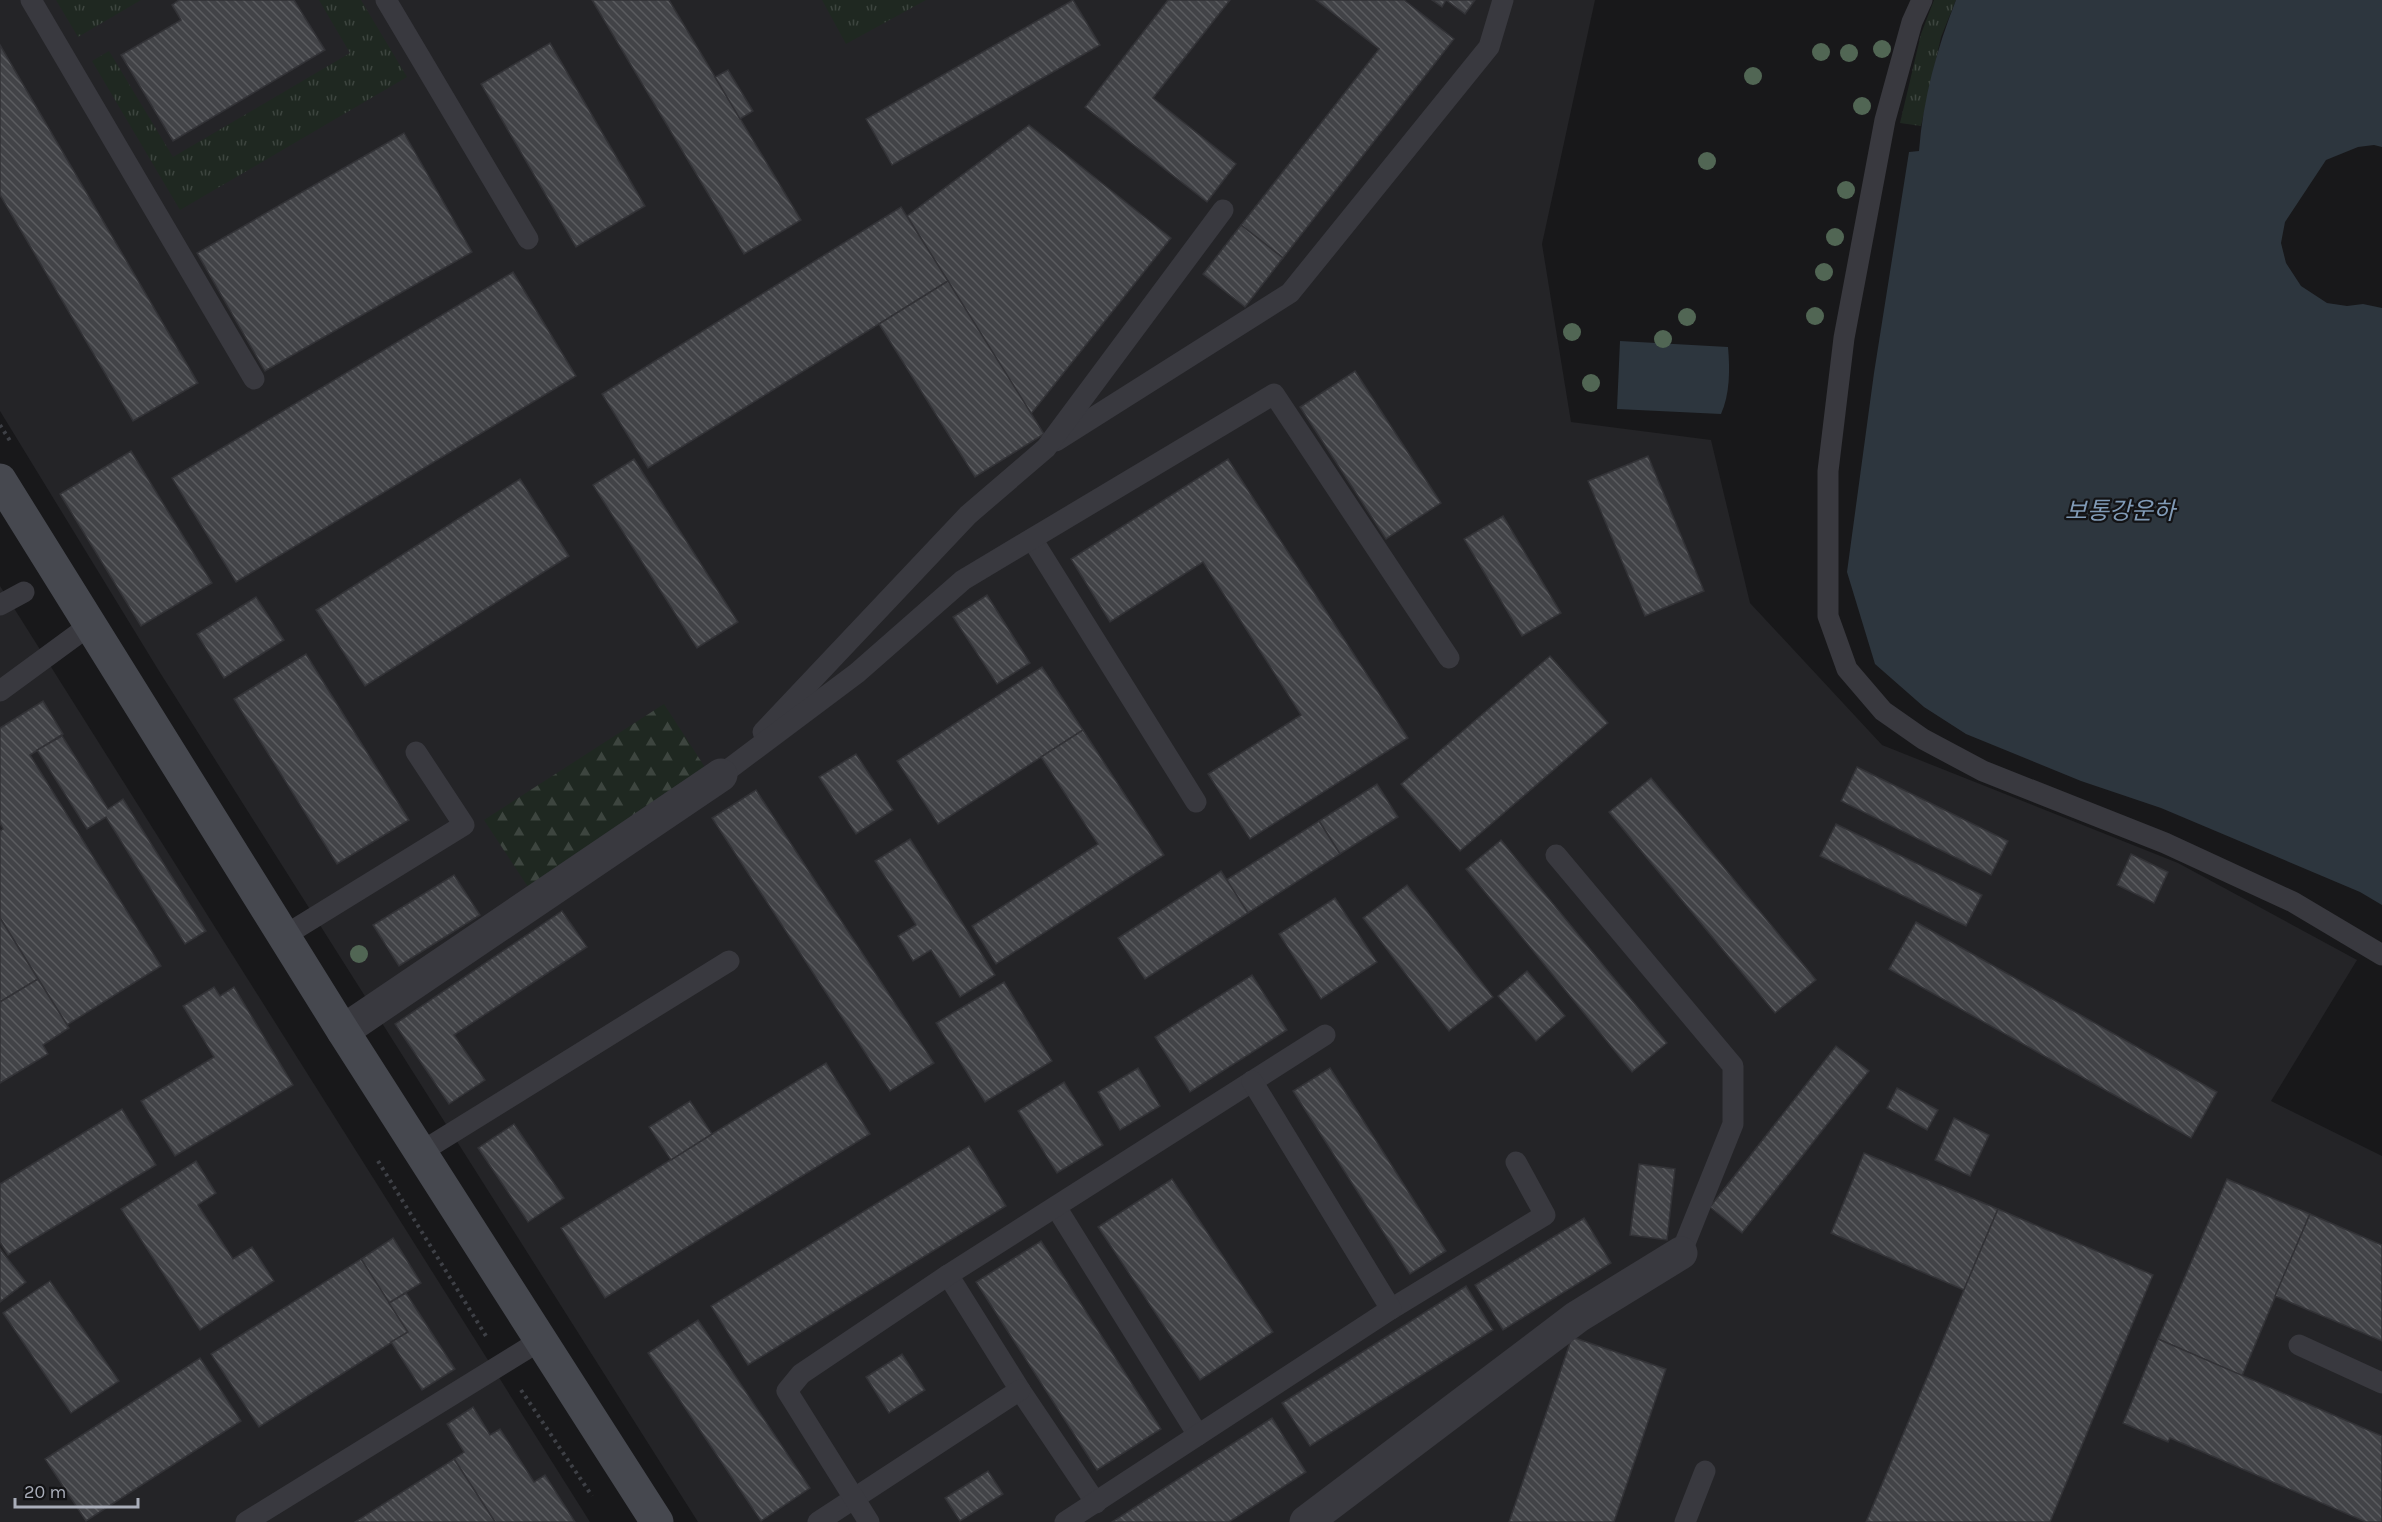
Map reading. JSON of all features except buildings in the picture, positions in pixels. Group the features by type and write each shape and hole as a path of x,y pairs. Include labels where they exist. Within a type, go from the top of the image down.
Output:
{"street":[{"path":"0,480 343,1031 657,1522"},
{"path":"343,1031 721,776"},
{"path":"1306,1522 1577,1317 1681,1253"}],"lane":[{"path":"31,0 254,380"},
{"path":"386,0 528,239"},
{"path":"721,776 968,515 1046,448 1290,293 1490,47 1503,0"},
{"path":"1922,0 1912,22 1885,120 1844,338 1828,471 1828,616 1847,669 1883,711 1923,739 1983,771 2187,853 2293,902 2382,956"},
{"path":"1046,448 1223,210"},
{"path":"721,776 857,673 963,580 1274,394 1449,658"},
{"path":"1032,539 1196,802"},
{"path":"0,605 24,592"},
{"path":"0,691 90,625"},
{"path":"284,936 464,825 416,752"},
{"path":"1556,855 1733,1065 1733,1124 1681,1253"},
{"path":"421,1152 729,961"},
{"path":"869,1522 787,1391 801,1374 948,1275 1325,1035"},
{"path":"1252,1081 1391,1309"},
{"path":"1065,1522 1391,1309 1545,1215 1516,1162"},
{"path":"1056,1207 1198,1435"},
{"path":"948,1275 1020,1390 1096,1503"},
{"path":"246,1522 541,1340"},
{"path":"2299,1345 2382,1383"},
{"path":"818,1522 1020,1390"},
{"path":"1685,1522 1705,1471"}],"shaded area":[{"path":"0,0 1595,0 1542,244 1571,422 1711,440 1750,603 1882,745 2178,863 2357,960 2271,1101 2382,1156 2382,1522 698,1522 159,671 0,411"},
{"path":"0,586 590,1522 0,1522"}],"green space":[{"path":"56,0 141,0 78,37"},
{"path":"319,0 361,0 407,77 180,210 92,61 109,51 173,157 350,53"},
{"path":"822,0 926,0 846,44"},
{"path":"1934,0 1956,0 1941,37 1921,126 1900,123 1921,34"},
{"path":"664,704 708,772 528,887 484,820"}],"water":[{"name":"보통강운하","path":"1956,0 2382,0 2382,147 2374,145 2358,147 2326,160 2285,222 2281,243 2286,263 2301,286 2327,303 2347,306 2363,304 2382,308 2382,905 2360,892 2161,808 2081,781 1966,734 1924,707 1875,664 1847,572 1874,373 1909,152 1919,151 1932,74"},
{"path":"1620,341 1728,347 1729,381 1721,414 1617,409"}]}
